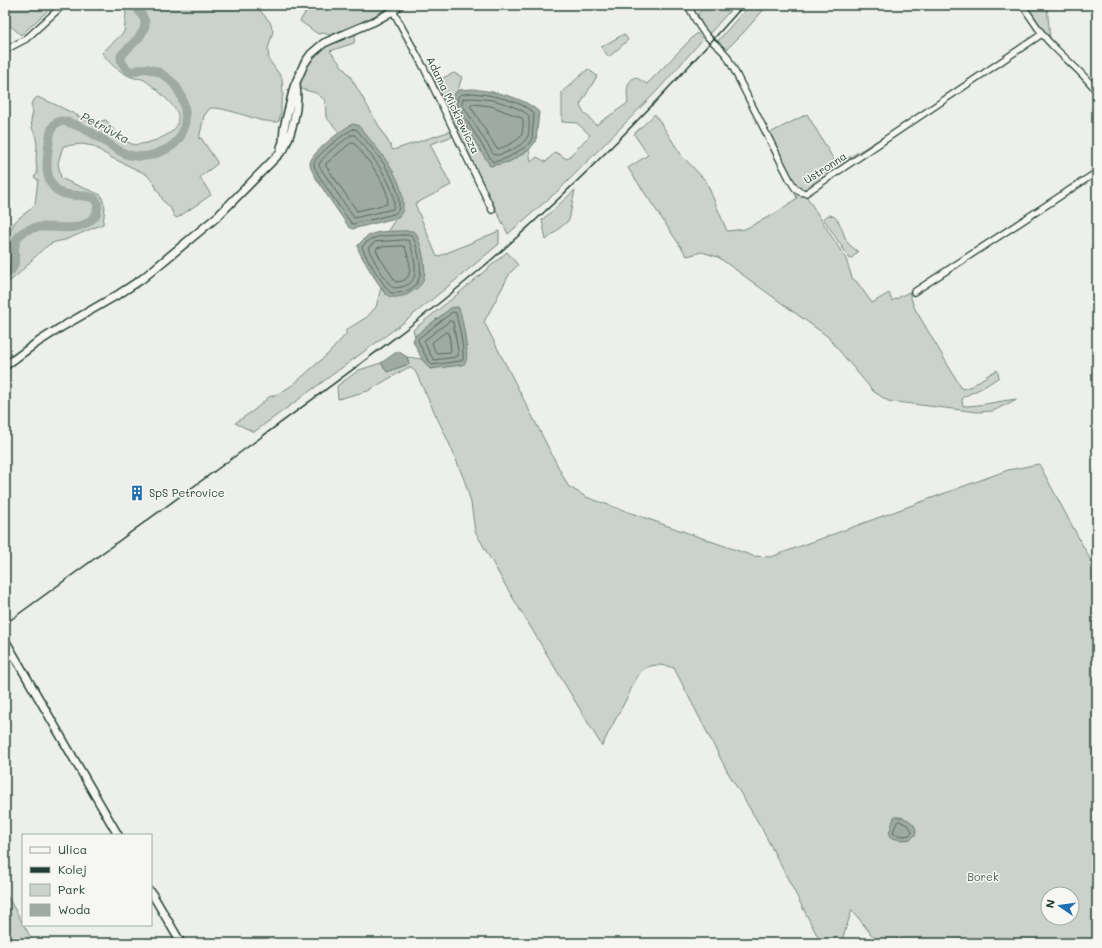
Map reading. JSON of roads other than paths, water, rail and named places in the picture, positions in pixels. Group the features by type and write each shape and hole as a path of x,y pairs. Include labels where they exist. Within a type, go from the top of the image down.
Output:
{"main road":[{"path":"5,366 35,344 142,279 218,216 284,149 296,111 296,85 304,64 311,54 330,41 375,21 393,11 400,5"},
{"path":"5,640 117,834"},
{"path":"152,894 181,943"}],"street":[{"path":"5,50 26,39 63,5"},
{"name":"Ustronna","path":"688,5 706,36 721,48 727,56 790,180 800,192 806,193 1042,34"},
{"path":"1022,5 1051,45 1086,77 1097,92"},
{"name":"Adama Mickiewicza","path":"393,11 424,68 492,210"},
{"path":"914,292 1097,172"}],"water":[{"path":"473,89 499,93 516,98 525,102 539,112 536,141 529,150 509,162 490,166 453,106 454,95 458,90"},
{"path":"352,124 358,125 393,171 398,181 403,207 400,215 396,218 352,229 348,226 320,184 311,169 310,164 311,159 321,148 334,136"},
{"path":"389,231 412,231 416,233 423,257 425,270 423,281 418,288 408,294 390,297 383,290 369,268 359,250 358,245 367,236 372,234"},
{"path":"451,308 459,308 465,335 467,351 466,362 462,365 430,369 422,359 413,341 415,336"},
{"path":"398,351 407,357 409,364 387,372 381,363"},
{"path":"894,817 906,819 914,825 916,834 911,839 903,840 890,838 889,834"}],"waterway":[{"name":"Petrůvka","path":"5,274 11,271 14,266 16,241 20,235 27,230 43,227 76,227 84,225 91,220 96,213 98,204 92,197 62,193 51,184 47,170 47,156 50,133 56,124 63,121 79,126 122,152 137,156 152,155 168,148 176,143 182,134 185,119 184,104 174,84 162,74 155,71 144,68 131,72 121,61 121,56 140,36 145,27 145,22 142,15 135,5"}],"railway":[{"path":"5,624 342,377 423,316 476,273 547,210 615,144 744,5"}],"place":[{"name":"SpS Petrovice","path":"137,493"}],"park label":[{"name":"Borek","path":"983,877"}]}
